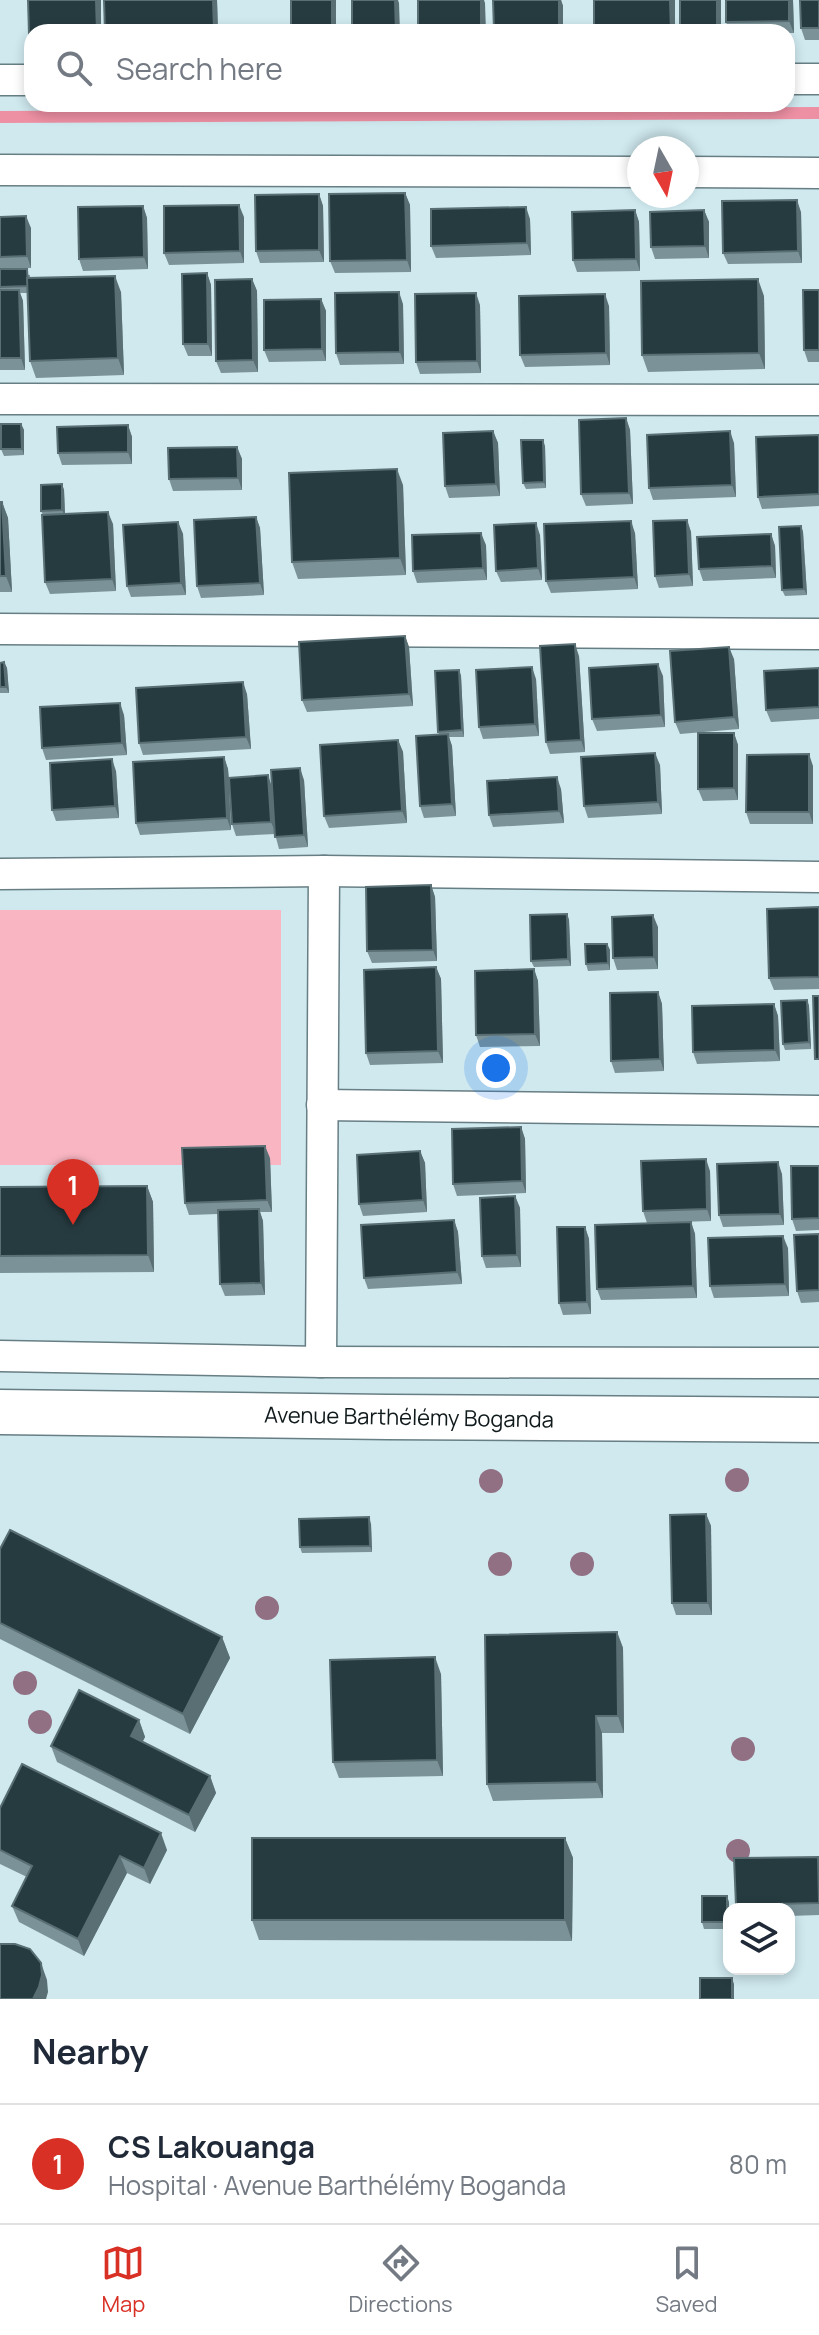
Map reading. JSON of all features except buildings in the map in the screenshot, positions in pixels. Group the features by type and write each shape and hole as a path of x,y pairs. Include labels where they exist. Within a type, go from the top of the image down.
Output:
{"main road":[{"name":"Avenue Barthélémy Boganda","path":"0,1412 819,1420"}],"street":[{"path":"795,79 819,79"},
{"path":"0,80 24,80"},
{"path":"0,170 627,172"},
{"path":"699,172 819,173"},
{"path":"0,399 819,400"},
{"path":"0,629 819,634"},
{"path":"0,874 324,871 819,877"},
{"path":"321,1362 324,871"},
{"path":"322,1105 819,1111"},
{"path":"0,1356 321,1362 819,1363"}],"shaded area":[{"path":"0,910 281,910 281,1165 0,1165"}],"waterway":[{"path":"0,117 819,113"}],"place":[{"name":"CS Lakouanga","path":"73,1225"}]}
